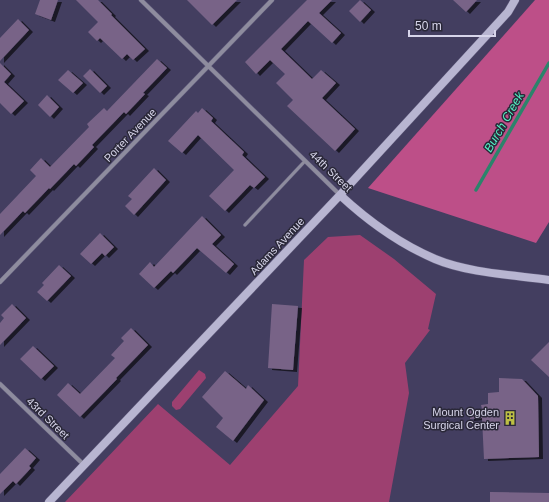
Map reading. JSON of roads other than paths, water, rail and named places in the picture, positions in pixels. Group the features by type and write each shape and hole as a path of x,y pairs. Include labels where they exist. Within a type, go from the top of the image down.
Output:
{"street":[{"name":"44th Street","path":"141,0 363,216 404,244 437,260 481,271 549,280"},
{"name":"Porter Avenue","path":"0,282 210,67 272,0"},
{"name":"Adams Avenue","path":"49,502 340,195 508,12 515,0"},
{"name":"43rd Street","path":"0,384 84,465"}],"lane":[{"path":"246,225 305,161"}],"waterway":[{"name":"Burch Creek","path":"476,190 549,63"}],"place":[{"name":"Mount Ogden Surgical Center","path":"510,418"}]}
